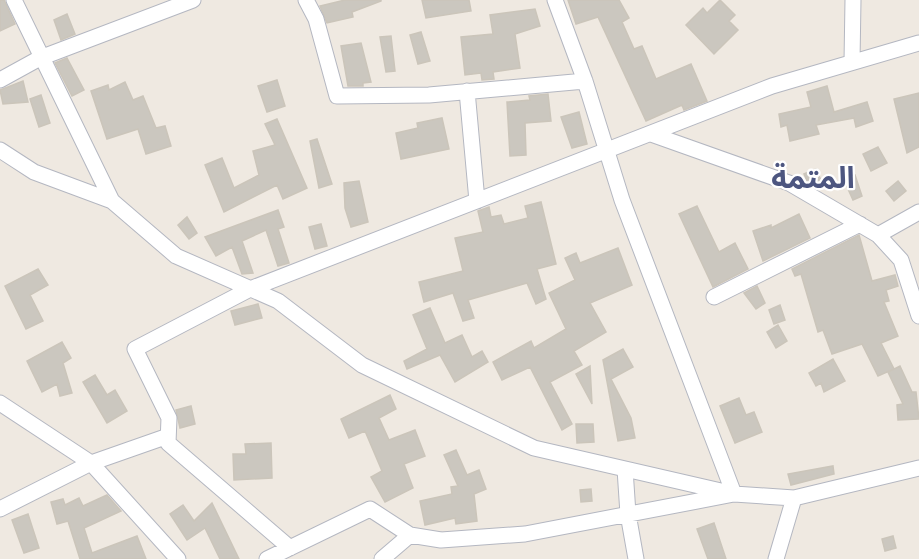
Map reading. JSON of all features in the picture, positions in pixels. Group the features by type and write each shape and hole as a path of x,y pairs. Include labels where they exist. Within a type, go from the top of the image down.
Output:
{"street":[{"path":"14,0 40,58 112,201"},
{"path":"0,80 40,58 193,0"},
{"path":"306,0 316,19 337,96 429,95 585,81"},
{"path":"555,0 585,81 621,200 734,494"},
{"path":"852,62 853,0"},
{"path":"290,548 168,443 169,418 135,350 250,289 772,86 919,43"},
{"path":"467,92 477,201"},
{"path":"651,134 789,183 878,235 901,260 919,316"},
{"path":"0,150 34,172 112,201 176,256 278,301 362,364 534,448 734,494 794,498 919,468"},
{"path":"878,235 919,212"},
{"path":"714,297 860,224"},
{"path":"0,403 91,463 178,559"},
{"path":"0,508 91,463 168,436"},
{"path":"625,469 628,514 636,559"},
{"path":"267,559 370,509 410,535 441,540 525,534 734,494"},
{"path":"776,559 794,498"},
{"path":"382,559 410,535"},
{"path":"780,544 789,559"}],"building":[{"path":"0,0 4,0 15,24 0,31"},
{"path":"345,0 381,1 352,12 353,17 327,23 320,6"},
{"path":"422,0 469,0 471,11 426,18"},
{"path":"568,0 619,0 629,18 622,22 634,49 642,46 656,79 691,64 707,101 684,110 682,105 646,121 598,17 576,24"},
{"path":"720,0 735,15 729,21 738,30 714,54 686,25 703,8 707,13"},
{"path":"535,9 540,26 515,34 520,68 493,72 494,79 482,80 481,73 465,75 461,37 493,34 490,15"},
{"path":"67,14 75,34 61,40 54,20"},
{"path":"421,32 430,61 418,64 410,35"},
{"path":"391,36 395,71 386,72 380,37"},
{"path":"361,43 371,82 363,83 363,86 348,86 341,46"},
{"path":"67,58 84,90 72,96 55,63"},
{"path":"277,80 285,106 267,112 258,86"},
{"path":"23,81 28,102 3,104 0,90"},
{"path":"125,82 133,100 143,96 156,128 165,126 171,146 146,154 138,129 107,139 91,91 108,85 109,90"},
{"path":"827,86 834,112 867,102 873,121 856,127 854,118 816,125 819,134 790,141 787,125 781,127 779,114 811,107 807,92"},
{"path":"919,93 919,147 907,153 894,99"},
{"path":"548,94 551,121 525,123 526,155 510,156 507,102 530,100 529,96"},
{"path":"41,95 50,123 39,127 30,99"},
{"path":"579,112 587,144 572,148 561,117"},
{"path":"442,118 449,149 401,159 396,133 418,128 417,123"},
{"path":"277,119 307,188 283,199 277,185 224,212 205,165 222,158 234,188 259,175 253,151 275,145 265,124"},
{"path":"317,139 332,184 319,188 310,141"},
{"path":"878,147 887,163 871,171 863,154"},
{"path":"816,169 824,187 819,189 808,183 804,174"},
{"path":"855,175 862,196 853,200 844,180"},
{"path":"359,181 368,222 351,227 345,208 344,183"},
{"path":"898,181 906,191 894,201 886,191"},
{"path":"541,202 556,264 537,269 546,299 536,304 527,283 468,300 474,318 463,321 453,293 424,302 419,282 463,271 455,238 483,232 478,211 489,207 491,217 501,215 504,224 528,218 525,206"},
{"path":"697,206 719,252 735,243 748,269 713,287 679,214"},
{"path":"278,210 284,227 278,229 289,263 278,266 266,230 242,241 253,273 242,274 232,247 216,256 205,237"},
{"path":"799,214 810,238 763,261 753,231 771,225 771,228"},
{"path":"187,217 197,233 189,239 178,225"},
{"path":"321,224 327,246 315,249 309,227"},
{"path":"859,235 872,281 895,275 898,286 886,290 889,301 884,302 898,336 881,343 894,369 878,376 862,344 832,354 823,330 818,332 801,274 795,276 792,269"},
{"path":"618,248 632,285 590,303 606,332 574,351 582,365 550,382 572,424 562,430 530,367 502,380 493,362 531,341 534,348 566,329 549,293 575,280 565,258 576,253 580,263"},
{"path":"38,269 48,285 30,295 43,321 26,329 5,286"},
{"path":"757,286 765,303 756,309 744,293"},
{"path":"258,304 262,318 235,325 231,311"},
{"path":"780,305 785,320 774,324 769,310"},
{"path":"430,308 445,343 462,335 472,357 482,351 488,362 455,382 440,355 407,369 404,361 427,349 413,315"},
{"path":"778,325 787,341 776,348 767,332"},
{"path":"62,342 71,358 63,363 72,393 60,396 57,384 42,392 27,361"},
{"path":"623,349 633,367 611,379 631,418 635,438 618,441 603,360"},
{"path":"833,359 845,381 824,392 821,383 816,386 809,373"},
{"path":"590,366 592,404 576,374"},
{"path":"900,366 912,392 916,392 919,419 898,420 897,405 903,404 888,372"},
{"path":"95,375 107,395 115,390 127,411 107,423 83,382"},
{"path":"390,395 396,409 379,418 389,440 415,430 425,456 404,464 413,488 385,502 371,477 382,471 365,431 349,438 341,419"},
{"path":"739,398 746,415 754,412 762,432 735,443 720,406"},
{"path":"191,406 195,424 180,428 176,410"},
{"path":"576,424 593,424 594,442 577,443"},
{"path":"271,443 272,478 234,480 233,454 246,454 245,444"},
{"path":"456,450 467,475 479,470 486,489 474,494 477,521 456,524 455,518 425,525 420,501 452,494 451,487 458,486 444,455"},
{"path":"833,466 834,474 791,485 788,474"},
{"path":"591,489 592,501 581,502 580,490"},
{"path":"107,495 121,511 84,528 92,553 137,536 146,559 80,559 68,521 57,524 51,502 63,499 65,505 79,498 83,506"},
{"path":"212,503 239,559 220,559 205,528 187,540 170,514 183,505 194,521"},
{"path":"28,514 39,548 24,553 12,520"},
{"path":"714,523 726,559 708,559 697,529"},
{"path":"893,536 896,548 885,551 882,539"}],"district":[{"name":"المتمة","path":"813,177"}]}
